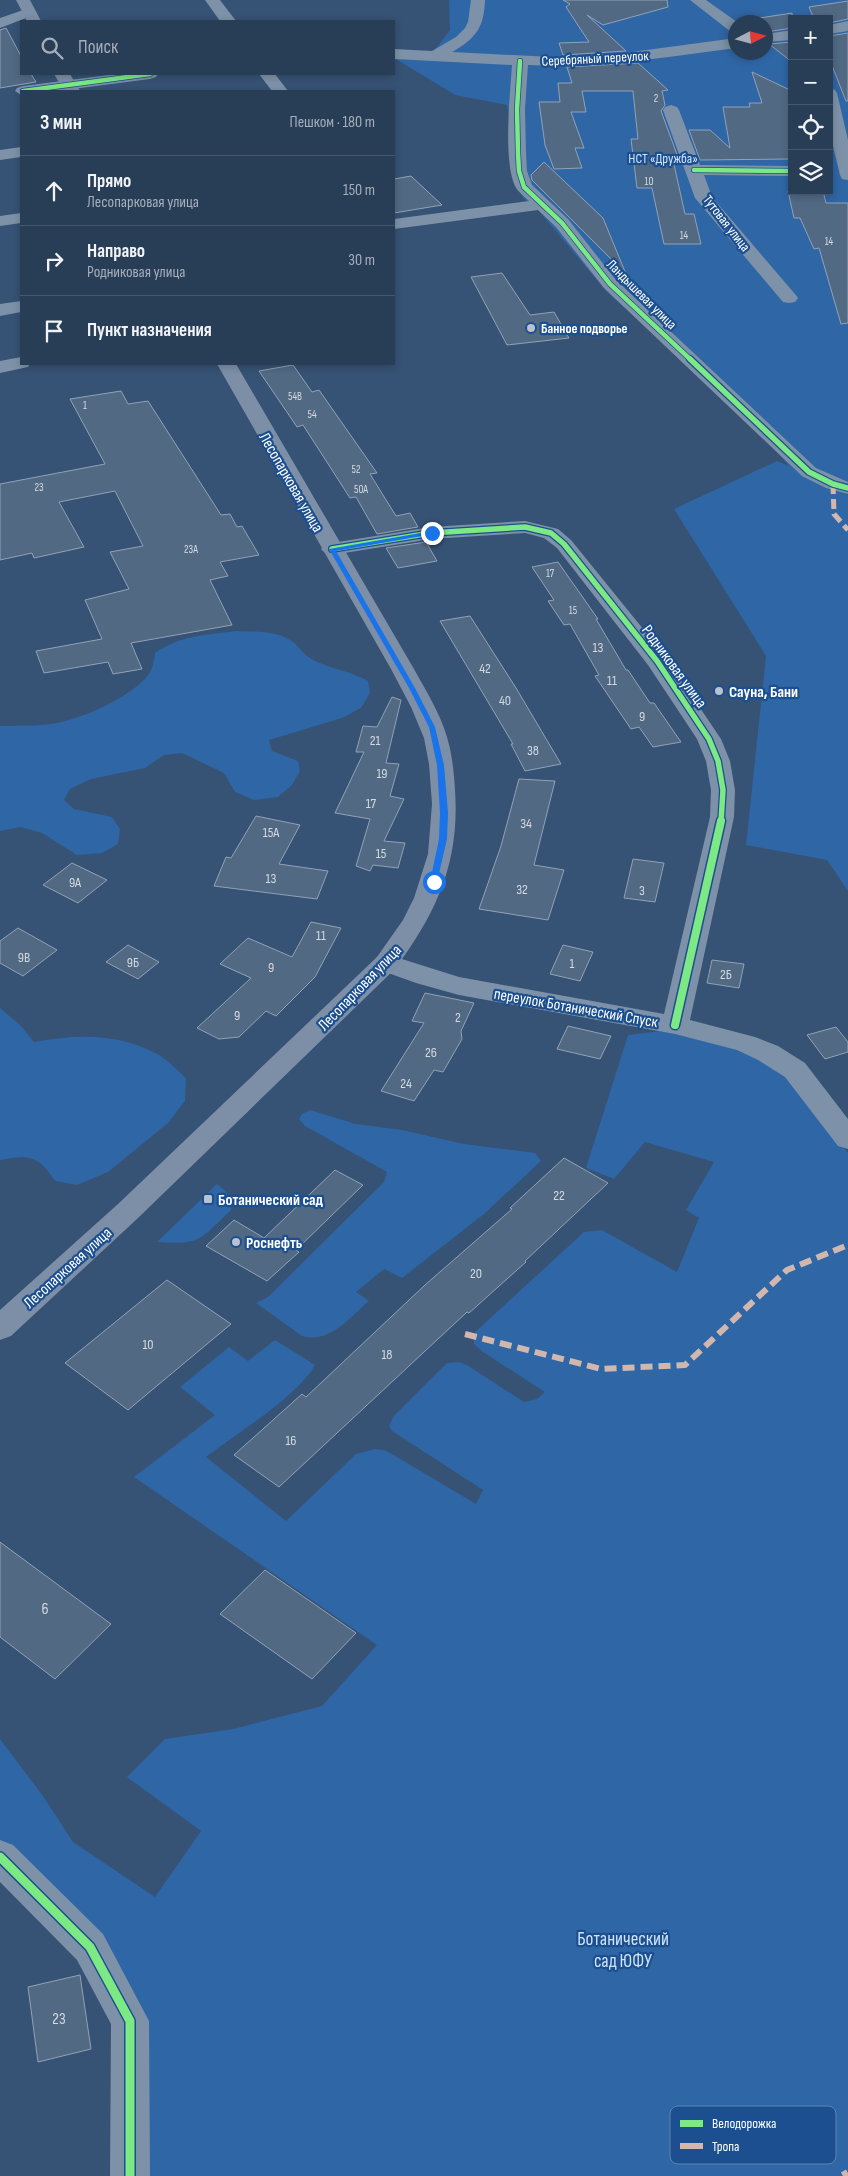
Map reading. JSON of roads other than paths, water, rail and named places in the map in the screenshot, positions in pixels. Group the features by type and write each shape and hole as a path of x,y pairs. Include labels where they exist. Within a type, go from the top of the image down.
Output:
{"main road":[{"name":"Лесопарковая улица","path":"0,1328 92,1246 386,963 419,917 434,882 443,839 443,789 441,765 429,721 332,549 281,464 227,365"}],"street":[{"path":"212,0 227,20"},
{"path":"436,56 462,39 475,26 478,18 478,0"},
{"path":"697,0 728,23"},
{"path":"0,23 29,11"},
{"path":"833,29 848,26"},
{"path":"773,37 788,35"},
{"name":"Серебряный переулок","path":"395,54 569,62 624,58 728,43"},
{"name":"Ландышевая улица","path":"520,61 517,109 519,171 524,187 562,223 610,284 809,472 833,484 848,488"},
{"path":"28,90 68,83 141,75"},
{"path":"268,75 279,90"},
{"path":"832,105 848,172 833,171"},
{"name":"Тутовая улица","path":"671,110 704,198 789,298"},
{"path":"0,155 20,152"},
{"path":"694,170 788,171"},
{"path":"395,224 542,204"},
{"path":"0,221 20,218"},
{"path":"0,310 20,307"},
{"path":"0,367 20,363"},
{"name":"Родниковая улица","path":"332,549 400,537 462,530 525,527 551,533 564,544 657,662 709,739 718,761 723,790 722,817 675,1025"},
{"name":"переулок Ботанический Спуск","path":"386,963 425,977 459,986 675,1025 745,1043 768,1052 795,1070 848,1139"},
{"path":"0,1857 90,1947 130,2021 130,2176"}],"place":[{"name":"Банное подворье","path":"531,328"},
{"name":"Сауна, Бани","path":"719,691"},
{"name":"Ботанический сад","path":"208,1199"},
{"name":"Роснефть","path":"236,1242"}],"park label":[{"name":"НСТ «Дружба»","path":"663,158"},
{"name":"Ботанический сад ЮФУ","path":"623,1949"}]}
